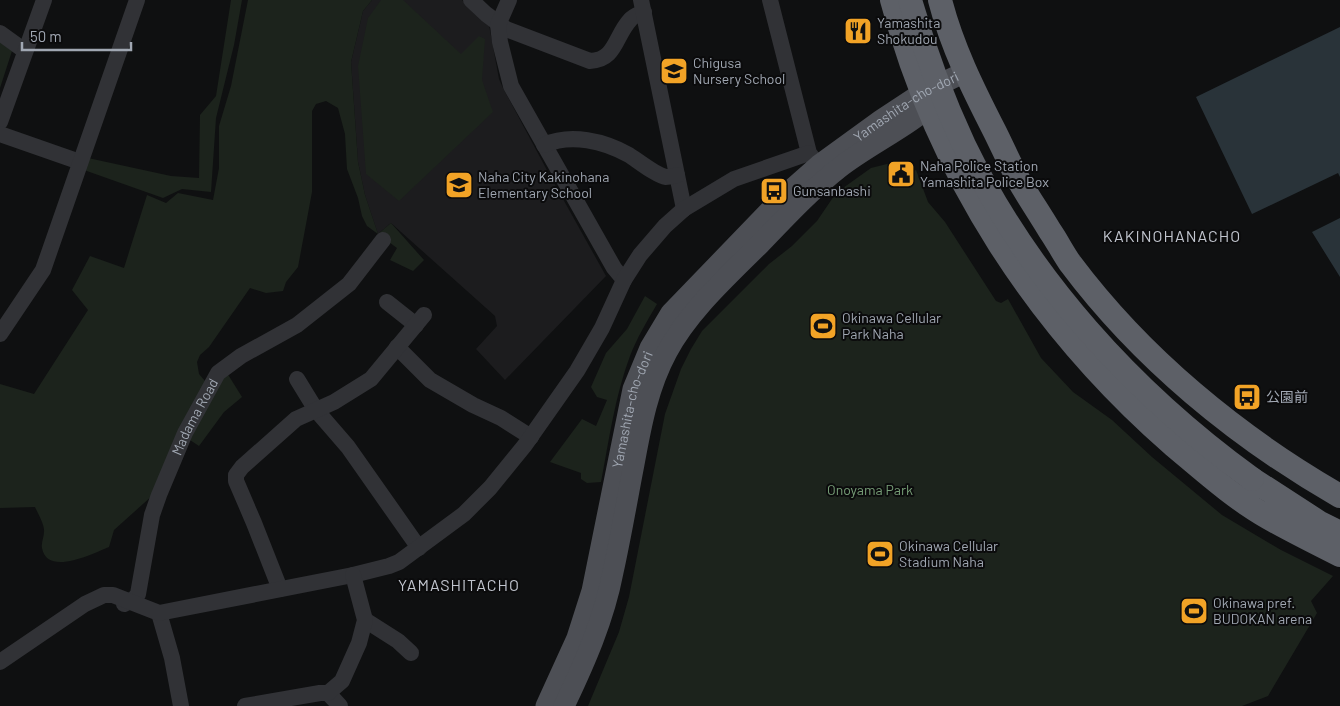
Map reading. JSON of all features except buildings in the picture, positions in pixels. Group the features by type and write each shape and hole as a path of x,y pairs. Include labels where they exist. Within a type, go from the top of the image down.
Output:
{"highway":[{"path":"892,0 925,101 958,173 991,230 1055,324 1086,361 1156,430 1209,476 1268,518 1340,554"},
{"path":"910,0 935,76 964,144 996,202 1035,264 1086,329 1131,377 1187,429 1252,479 1320,523 1340,533"},
{"path":"940,0 965,72 1022,186 1070,262 1122,324 1170,372 1220,414 1269,451 1340,496"}],"main road":[{"name":"Yamashita-cho-dori","path":"564,706 586,659 604,609 644,411 656,374 672,343 690,318 727,277 821,183 965,72"},
{"name":"Yamashita-cho-dori","path":"546,706 577,638 590,599 629,406 636,382 650,348 660,330 682,300 772,208 814,159 881,120 925,101"}],"street":[{"path":"0,122 44,0"},
{"path":"0,334 43,270 137,0"},
{"path":"471,0 498,25 590,61 599,61 607,57 630,19 643,6"},
{"path":"509,0 498,25 500,42 511,86 614,268 624,280"},
{"path":"0,662 97,598 113,595 159,613 389,566 399,562 464,514 490,488 531,437 581,364 602,328 624,280 640,255 665,226 684,209 734,179 814,159 770,0"},
{"path":"643,6 684,209"},
{"path":"0,33 25,51"},
{"path":"0,134 80,162"},
{"path":"544,145 556,140 566,139 600,143 620,150 664,177 677,175"},
{"name":"Madama Road","path":"127,602 138,594 152,515 159,495 185,433 218,373 240,356 297,325 349,284 383,240"},
{"path":"280,589 236,481 236,475 242,467 296,419 352,392 371,379 420,320 387,302"},
{"path":"396,347 430,380 473,405 501,418 531,437"},
{"path":"297,379 316,410 348,447 419,548"},
{"path":"245,706 320,693 335,702 342,680 359,643 365,620 353,574"},
{"path":"159,613 172,658 181,706"},
{"path":"365,620 398,640 411,653"}],"shaded area":[{"name":"Naha City Kakinohana Elementary School","path":"372,0 462,0 489,25 499,79 503,88 606,276 505,380 476,349 497,326 495,316 391,223 378,234 365,195 358,162 351,62 363,11"},
{"path":"1340,27 1340,177 1338,173 1252,214 1196,97"},
{"path":"1340,218 1340,277 1312,232"}],"green space":[{"path":"231,0 242,0 234,45 216,118 211,192 182,189 163,198 84,170 88,158 171,176 199,178 200,115 216,96"},
{"path":"248,0 372,0 363,11 351,62 358,162 365,195 378,234 391,223 424,260 413,271 390,260 397,248 367,226 362,216 358,198 347,169 345,134 338,108 326,101 316,104 312,111 312,192 298,267 286,282 283,291 266,293 250,288 209,347 200,355 197,362 199,374 211,388 227,373 242,397 224,412 199,446 190,440 163,486 114,530 109,547 72,561 52,561 46,557 42,548 44,529 35,507 0,508 0,384 34,394 88,310 72,290 90,256 124,268 147,195 166,203 178,193 213,200 219,168 219,126 231,86"},
{"path":"381,0 403,0 461,54 479,36 485,39 482,80 493,112 399,201 366,174 358,66 368,18"},
{"path":"0,42 12,51 0,88"},
{"name":"Onoyama Park","path":"891,163 897,164 910,173 916,170 928,202 945,222 996,301 1001,303 1008,299 1041,358 1073,392 1112,420 1152,457 1222,515 1281,550 1333,576 1311,601 1317,613 1268,696 1242,706 588,706 619,632 629,597 665,414 681,369 691,349 702,331 769,264 792,246 817,221 836,193 871,168"},
{"path":"645,296 657,304 636,343 625,371 613,418 601,482 587,483 581,479 581,473 550,462 582,419 596,426 607,400 597,397 591,387 606,353 627,329"}],"place":[{"name":"Yamashita Shokudou","path":"858,31"},
{"name":"Chigusa Nursery School","path":"674,71"},
{"name":"Naha Police Station Yamashita Police Box","path":"901,174"},
{"name":"Naha City Kakinohana Elementary School","path":"459,185"},
{"name":"Gunsanbashi","path":"774,191"},
{"name":"Okinawa Cellular Park Naha","path":"823,326"},
{"name":"公園前","path":"1247,397"},
{"name":"Okinawa Cellular Stadium Naha","path":"880,554"},
{"name":"Okinawa pref. BUDOKAN arena","path":"1194,611"}],"district":[{"name":"KAKINOHANACHO","path":"1172,236"},
{"name":"YAMASHITACHO","path":"459,585"}]}
